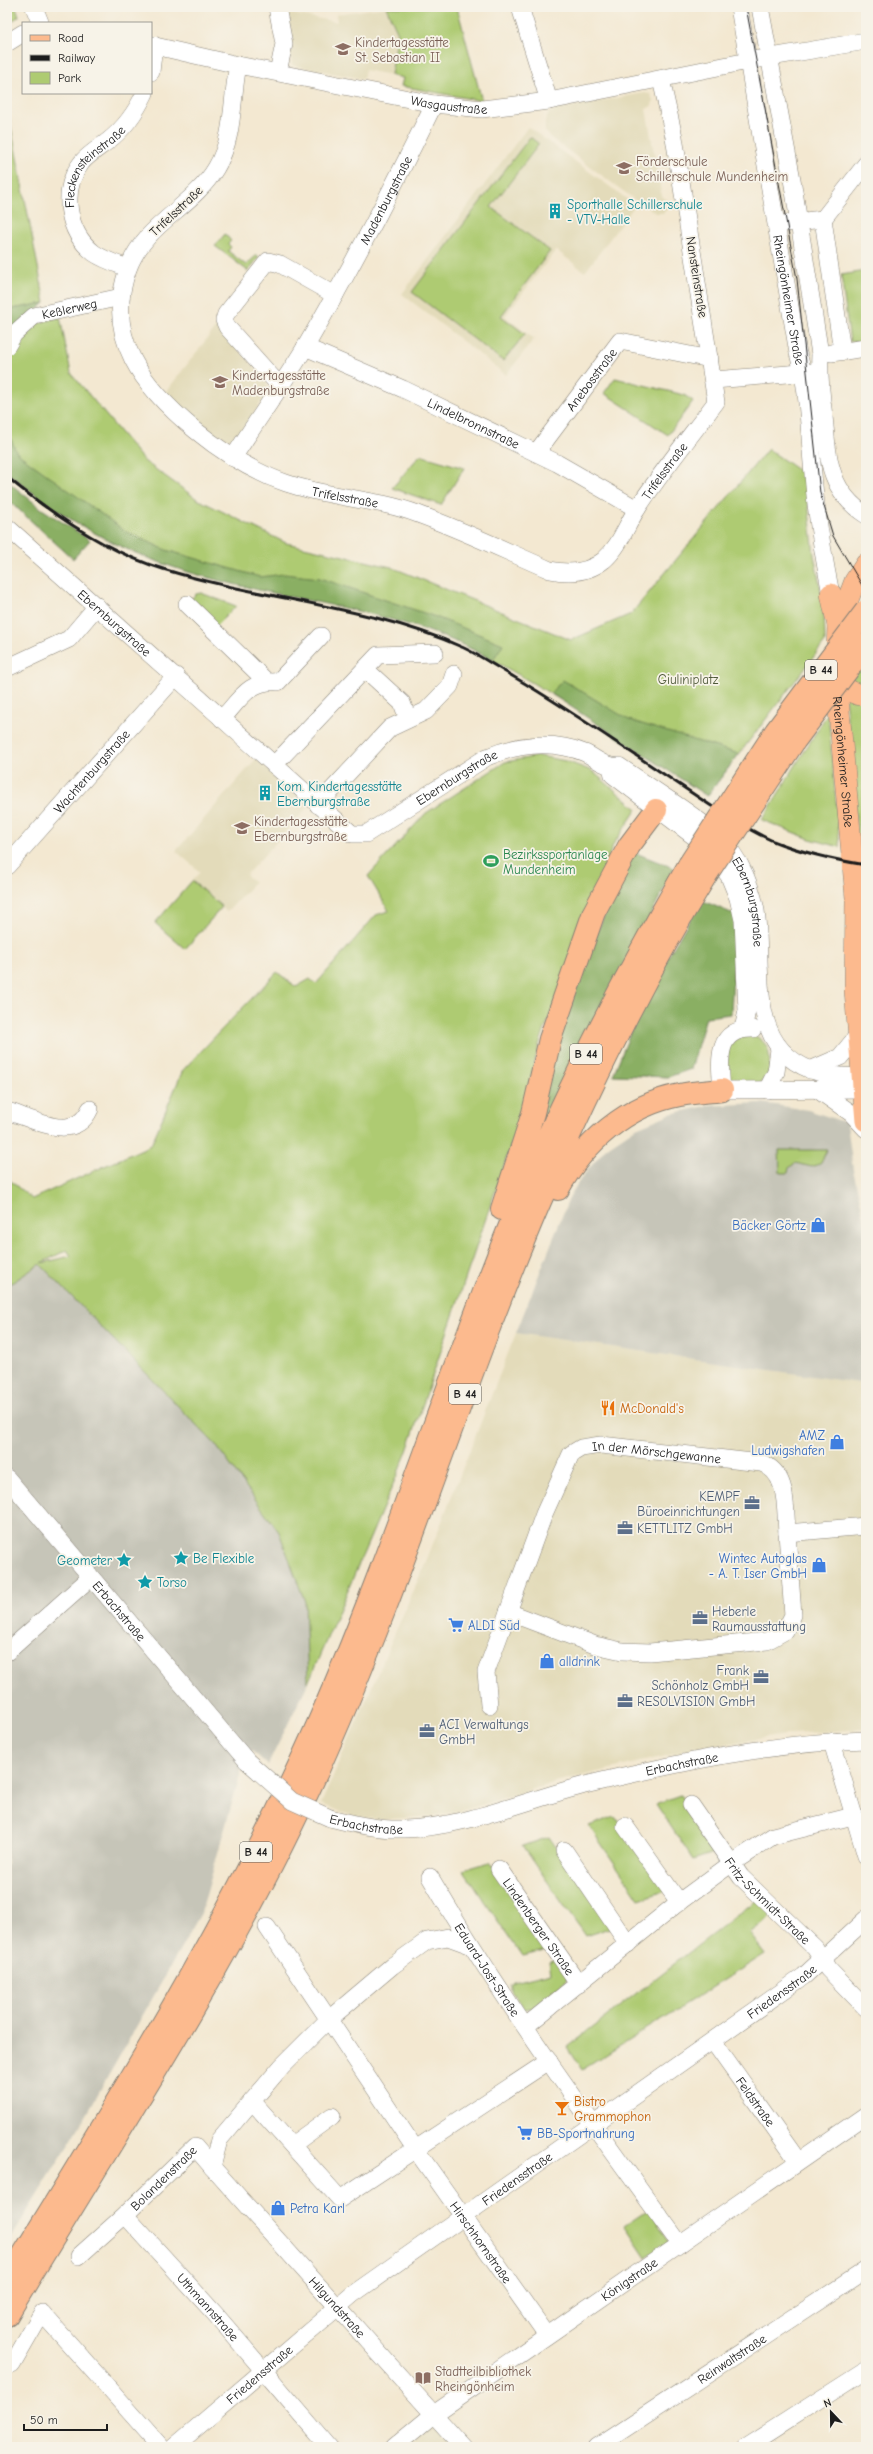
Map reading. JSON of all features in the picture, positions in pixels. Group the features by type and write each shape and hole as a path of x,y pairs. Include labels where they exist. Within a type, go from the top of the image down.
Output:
{"highway":[{"name":"B 44","path":"7,2315 121,2130 225,1955 310,1787 358,1676 538,1206 603,1062 640,991 698,870 776,731 866,611"},
{"name":"B 44","path":"7,2281 137,2071 208,1948 291,1782 312,1736 360,1620 499,1252 541,1152 590,1045 641,949 866,645"},
{"path":"499,1252 494,1232 532,1114 550,1039 588,928 628,846 664,806"},
{"path":"522,1248 578,1158 603,1132 627,1115 662,1099 722,1090"}],"main road":[{"path":"838,626 855,581 866,564"},
{"path":"831,594 838,626"},
{"name":"Rheingönheimer Straße","path":"838,626 836,678 861,916 855,974 858,1035 864,1083 866,1121"},
{"path":"836,678 845,688 859,696 866,696"}],"street":[{"path":"277,7 284,44 278,72"},
{"path":"520,7 549,101"},
{"name":"Rheingönheimer Straße","path":"739,7 778,225 798,353 811,372 829,464 836,484 845,498 866,515"},
{"name":"Rheingönheimer Straße","path":"760,7 799,222 820,354 811,372 815,500 820,542 831,594"},
{"path":"7,43 22,34"},
{"name":"Wasgaustraße","path":"152,45 238,65 434,104 482,109 549,101 748,61 866,41"},
{"name":"Trifelsstraße","path":"238,65 232,122 222,158 205,184 193,197 150,234 128,268 121,297 125,340 137,370 162,401 209,442 233,458 284,483 306,490 370,501 419,514 550,570 562,573 576,572 590,568 603,560 613,551 637,509 716,402 714,380"},
{"name":"Nansteinstraße","path":"661,79 674,137 714,380"},
{"name":"Fleckensteinstraße","path":"128,268 95,253 83,242 72,222 69,199 74,176 81,164 131,119 144,94"},
{"name":"Madenburgstraße","path":"233,458 305,347 335,295 397,180 434,104"},
{"path":"778,225 823,219 866,164"},
{"path":"823,219 842,351"},
{"path":"279,385 227,327 224,320 226,314 268,261 280,264 335,295"},
{"name":"Keßlerweg","path":"7,346 14,334 34,316 121,297"},
{"name":"Anebosstraße","path":"536,453 620,341 710,359"},
{"name":"Lindelbronnstraße","path":"305,347 403,389 536,453 637,509"},
{"path":"820,354 866,348"},
{"path":"714,380 811,372"},
{"name":"Ebernburgstraße","path":"7,527 352,834 366,834 488,757 509,749 537,745 564,747 583,752 611,767 613,775 664,806 716,833 733,854 744,874 757,919 761,999 770,1033 779,1049 790,1060 810,1070 864,1083"},
{"path":"187,604 266,681"},
{"path":"7,668 69,639 96,606"},
{"path":"222,719 252,686 266,681 278,682 321,636"},
{"path":"274,766 378,655 435,653"},
{"path":"365,668 402,703 408,719"},
{"path":"318,805 390,728 426,711 450,686 454,674"},
{"name":"Wachtenburgstraße","path":"7,866 176,676"},
{"name":"Ebernburgstraße","path":"664,806 713,854 729,876 737,893 743,920 746,975 747,1011 743,1029"},
{"path":"770,1033 743,1029 726,1039 720,1054 722,1090 818,1090 864,1083"},
{"path":"810,1070 840,1056 858,1035"},
{"path":"766,1090 776,1072 779,1049"},
{"path":"818,1090 851,1113 866,1129"},
{"path":"7,1111 66,1128 79,1125 90,1109"},
{"name":"In der Mörschgewanne","path":"489,1705 486,1672 508,1612 544,1514 568,1460 581,1448 601,1445 754,1461 767,1465 776,1471 781,1482 788,1533 793,1616 785,1631 767,1641 650,1652 622,1651 595,1645 508,1612"},
{"name":"Erbachstraße","path":"7,1478 90,1578 247,1761 292,1801 330,1818 379,1828 404,1829 444,1825 568,1790 698,1760 770,1747 834,1741 866,1740"},
{"path":"788,1533 866,1526"},
{"path":"7,1652 90,1578"},
{"path":"834,1741 834,1749 866,1856"},
{"name":"Fritz-Schmidt-Straße","path":"691,1805 742,1877 814,1948 828,1969 866,2008"},
{"name":"Lindenberger Straße","path":"526,2026 679,1902 732,1863 773,1836 853,1816"},
{"path":"625,1826 679,1902"},
{"path":"564,1850 628,1944"},
{"name":"Lindenberger Straße","path":"499,1869 579,1984"},
{"name":"Eduard-Jost-Straße","path":"430,1877 470,1945 549,2061 594,2126 680,2244"},
{"name":"Friedensstraße","path":"174,2447 336,2307 594,2126 804,1976 823,1961 866,1919"},
{"path":"267,1927 328,2020"},
{"name":"Bolandenstraße","path":"212,2167 219,2140 282,2066 328,2020 392,1966 427,1940 448,1937 470,1945"},
{"name":"Hirschhornstraße","path":"328,2020 416,2150 547,2335"},
{"name":"Feldstraße","path":"713,2041 798,2161"},
{"path":"252,2101 340,2199 549,2061"},
{"name":"Königstraße","path":"394,2447 434,2414 866,2115"},
{"path":"292,2145 332,2116"},
{"name":"Bolandenstraße","path":"125,2215 195,2147 212,2167"},
{"name":"Hilgundstraße","path":"212,2167 463,2447"},
{"path":"79,2256 125,2215"},
{"name":"Uthmannstraße","path":"125,2215 263,2369 329,2447"},
{"name":"Reinwaltstraße","path":"597,2447 866,2270"},
{"path":"12,2365 42,2313 161,2447"},
{"path":"746,2447 866,2370"}],"shaded area":[{"name":"Kindertagesstätte St. Sebastian II","path":"386,7 398,33 391,75 365,70 363,79 292,65 287,13 337,22 336,14"},
{"name":"Förderschule Schillerschule Mundenheim","path":"644,93 650,94 653,100 652,106 646,109 662,197 668,201 668,208 663,213 656,213 638,202 551,138 545,131 545,122 549,113 558,109"},
{"path":"528,127 635,205 585,272 556,250 505,316 534,339 506,375 402,294"},
{"name":"Kindertagesstätte Madenburgstraße","path":"216,327 265,378 268,387 266,395 238,436 230,442 220,440 165,393"},
{"name":"Kindertagesstätte Ebernburgstraße","path":"256,759 309,806 246,875 254,883 227,912 192,881 200,872 176,851"},
{"path":"761,1103 808,1110 847,1123 853,1170 866,1226 866,1384 516,1333 570,1196 582,1177 606,1148 634,1129 670,1114 707,1106"},
{"path":"40,1264 215,1444 279,1532 305,1602 308,1683 268,1765 252,1751 241,1771 201,1913 74,2136 7,2244 7,1286"},
{"path":"516,1333 866,1384 866,1729 791,1734 700,1748 559,1781 461,1811 431,1816 378,1820 347,1814 321,1804 427,1559"},
{"path":"432,2421 454,2447 401,2447"}],"green space":[{"path":"7,7 16,7 19,16 7,25"},
{"path":"386,7 457,7 482,101 401,86 403,78 391,75 398,33"},
{"path":"7,106 45,303 7,310"},
{"path":"530,137 539,144 491,207 550,251 501,316 525,334 503,361 412,292"},
{"path":"225,234 231,241 228,244 231,247 228,251 246,265 257,255 259,257 248,271 215,246"},
{"path":"866,271 866,341 850,342 841,275"},
{"path":"45,303 7,336 7,310"},
{"name":"Giuliniplatz","path":"60,317 71,373 144,461 197,499 286,543 391,567 571,640 631,614 768,449 805,475 814,555 824,606 825,642 707,796 543,689 483,655 446,637 396,619 347,607 247,587 191,573 162,563 108,540 82,526 32,492 7,472 7,356 19,339 35,324"},
{"path":"615,378 684,395 693,401 668,435 604,393"},
{"path":"7,431 17,453 125,531 166,550 260,577 284,574 320,578 436,617 503,644 493,660 461,644 394,620 190,573 134,552 107,540 56,510 7,472"},
{"path":"420,455 464,468 441,505 392,488"},
{"path":"7,481 42,509 90,540 73,559 7,499"},
{"path":"201,593 236,606 215,627 189,601 196,594"},
{"path":"866,659 866,690 849,683"},
{"path":"563,680 629,720 739,754 707,796 550,693"},
{"path":"845,695 866,701 866,862 859,861"},
{"path":"828,713 840,847 810,839 762,820"},
{"path":"539,756 566,761 592,771 637,809 613,845 539,1045 521,1115 406,1454 308,1683 305,1602 279,1532 215,1444 40,1264 7,1286 7,1178 32,1199 151,1145 183,1070 277,972 296,987 310,979 316,984 376,915 389,911 368,876 426,813 505,762","holes":["67,1250 71,1256 42,1263"]},
{"path":"633,852 674,868 532,1154 551,1063 587,954"},
{"path":"192,881 222,907 185,949 155,923"},
{"path":"701,900 736,915 731,1014 706,1017 691,1069 668,1077 613,1075 647,993"},
{"path":"754,1035 764,1042 768,1050 770,1071 760,1084 731,1082 726,1071 729,1044 736,1038"},
{"path":"779,1150 827,1150 820,1164 812,1167 795,1163 789,1168 788,1173 780,1173"},
{"path":"681,1795 720,1851 693,1860 656,1804"},
{"path":"615,1816 666,1891 639,1899 589,1826"},
{"path":"549,1837 612,1927 585,1936 523,1846"},
{"path":"490,1862 550,1950 522,1956 463,1870"},
{"path":"758,1899 773,1914 749,1933 765,1954 582,2070 567,2047"},
{"path":"557,1959 568,1976 566,1981 532,2008 524,2009 511,1991 511,1985 514,1982 551,1973 549,1961"},
{"path":"648,2209 670,2242 646,2258 624,2225"}],"tram line":[{"path":"746,7 797,279 820,493 833,536 866,592"}],"railway":[{"path":"7,477 42,505 80,530 121,553 142,562 200,580 353,612 391,622 464,648 557,703 738,823 773,841 807,853 866,865"}],"place":[{"name":"Kindertagesstätte St. Sebastian II","path":"343,49"},
{"name":"Förderschule Schillerschule Mundenheim","path":"624,168"},
{"name":"Sporthalle Schillerschule - VTV-Halle","path":"555,211"},
{"name":"Kindertagesstätte Madenburgstraße","path":"220,382"},
{"name":"Kom. Kindertagesstätte Ebernburgstraße","path":"265,793"},
{"name":"Kindertagesstätte Ebernburgstraße","path":"242,828"},
{"name":"Bezirkssportanlage Mundenheim","path":"491,861"},
{"name":"Bäcker Görtz","path":"818,1225"},
{"name":"McDonald's","path":"608,1408"},
{"name":"AMZ Ludwigshafen","path":"837,1442"},
{"name":"KEMPF Büroeinrichtungen","path":"752,1503"},
{"name":"KETTLITZ GmbH","path":"625,1528"},
{"name":"Be Flexible","path":"181,1558"},
{"name":"Geometer","path":"124,1560"},
{"name":"Wintec Autoglas - A. T. Iser GmbH","path":"819,1565"},
{"name":"Torso","path":"145,1582"},
{"name":"Heberle Raumausstattung","path":"700,1618"},
{"name":"ALDI Süd","path":"456,1625"},
{"name":"alldrink","path":"547,1661"},
{"name":"Frank Schönholz GmbH","path":"761,1677"},
{"name":"RESOLVISION GmbH","path":"625,1701"},
{"name":"ACI Verwaltungs GmbH","path":"427,1731"},
{"name":"Bistro Grammophon","path":"562,2108"},
{"name":"BB-Sportnahrung","path":"525,2133"},
{"name":"Petra Karl","path":"278,2208"},
{"name":"Stadtteilbibliothek Rheingönheim","path":"423,2378"}]}
